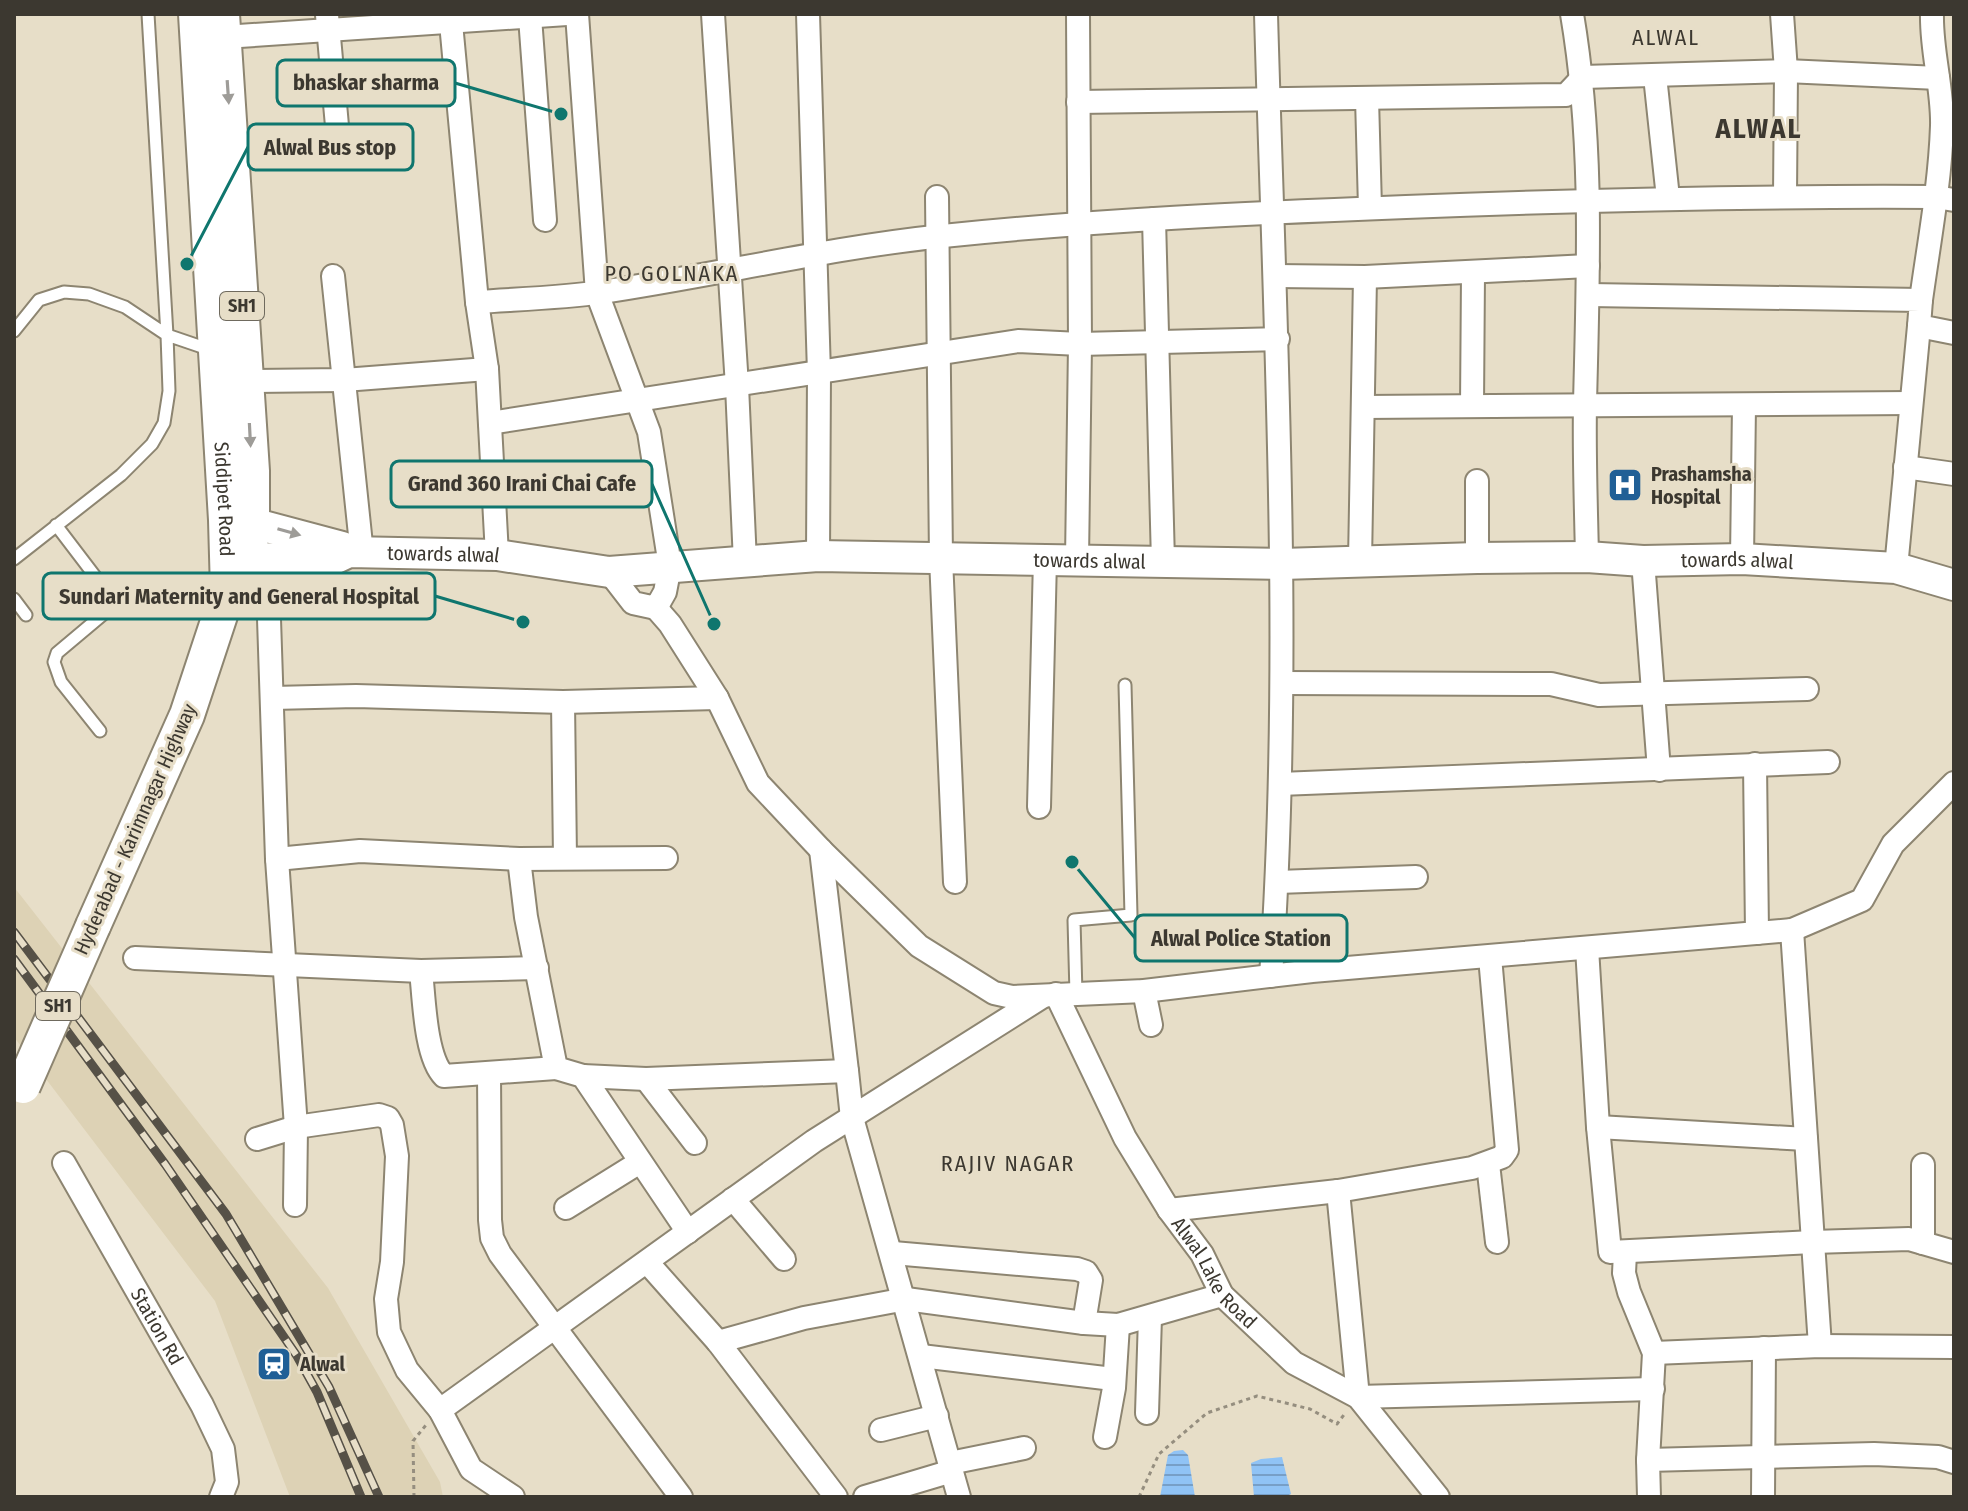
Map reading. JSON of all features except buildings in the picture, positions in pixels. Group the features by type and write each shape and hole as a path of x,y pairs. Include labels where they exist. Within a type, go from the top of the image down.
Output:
{"main road":[{"name":"Siddipet Road","path":"196,14 215,351 239,521 242,567"},
{"name":"Siddipet Road","path":"223,25 246,381 239,521"},
{"path":"239,521 355,553"},
{"name":"towards alwal","path":"242,567 334,559 355,553 497,555 609,572 818,556 1282,564 1587,557 1643,561 1742,559 1896,568 1954,585"},
{"name":"Hyderabad - Karimnagar Highway","path":"18,1096 187,715 242,567"}],"street":[{"path":"223,25 327,21 451,23 567,14"},
{"path":"577,14 597,293 649,432 670,566 665,592 656,608"},
{"path":"713,14 745,562"},
{"path":"808,14 819,373 818,556"},
{"path":"1077,560 1080,344 1078,14"},
{"path":"1266,14 1278,339 1283,683 1278,882 1271,976"},
{"path":"1572,14 1583,77 1590,200 1585,406 1587,557"},
{"path":"1782,14 1786,71 1785,196"},
{"path":"1896,568 1921,300 1945,198 1942,124 1931,34 1932,14"},
{"path":"530,17 545,220"},
{"path":"327,21 338,137"},
{"path":"451,23 477,302 487,369 497,555"},
{"path":"1078,102 1566,95 1583,77 1786,71 1938,78"},
{"path":"1655,76 1668,198"},
{"path":"1367,98 1370,208"},
{"path":"477,302 597,293 730,271 815,252 938,236 1079,223 1590,200 1785,196 1945,198"},
{"path":"937,197 941,558 955,882"},
{"path":"1154,219 1163,562"},
{"path":"1276,276 1365,277 1588,266"},
{"path":"1472,406 1473,273"},
{"path":"333,276 344,380 355,553"},
{"path":"1360,562 1365,277"},
{"path":"1589,295 1921,300"},
{"path":"1919,326 1954,333"},
{"path":"490,423 1018,341 1080,344 1278,339"},
{"path":"246,381 344,380 487,369"},
{"path":"1363,407 1911,403"},
{"path":"1742,559 1744,405"},
{"path":"1905,467 1954,474"},
{"path":"1477,481 1477,558"},
{"path":"1039,807 1045,559"},
{"path":"1643,561 1659,770"},
{"path":"242,567 273,698 277,859 296,1127 295,1205"},
{"path":"609,572 633,603 656,608 670,624 717,698 758,783 821,850 919,946 994,993 1012,997 1144,991 1271,976 1792,930 1862,900 1893,844 1954,783"},
{"path":"1283,683 1551,684 1599,695 1807,689"},
{"path":"273,698 356,696 563,702 717,698"},
{"path":"563,702 565,858"},
{"path":"1280,784 1828,762"},
{"path":"1755,764 1757,933"},
{"path":"821,850 852,1118 906,1299 959,1497"},
{"path":"277,859 360,851 519,859 666,858"},
{"path":"519,859 526,917 556,1068"},
{"path":"1278,882 1416,877"},
{"path":"1792,930 1820,1346"},
{"path":"1587,948 1598,1127 1610,1252 1909,1239 1954,1252"},
{"path":"1169,1210 1338,1191 1488,1164 1502,1157 1507,1150 1490,957"},
{"path":"135,958 421,971 537,968"},
{"path":"421,971 429,1037 438,1069 444,1076 556,1068 583,1076 646,1079 847,1071"},
{"path":"1144,991 1151,1025"},
{"path":"440,1410 814,1141 1059,995"},
{"name":"Alwal Lake Road","path":"1059,995 1125,1138 1169,1210 1202,1254 1222,1295 1294,1363 1358,1397 1438,1497"},
{"path":"489,1073 492,1238 553,1329 681,1497"},
{"path":"583,1076 688,1232"},
{"path":"646,1079 695,1143"},
{"path":"257,1139 296,1127 379,1115 388,1118 397,1156 392,1262 386,1299 389,1332 407,1370 440,1410 471,1469 480,1497"},
{"path":"1598,1127 1806,1139"},
{"path":"566,1208 640,1162"},
{"name":"Station Rd","path":"64,1163 208,1416 223,1449 227,1482 221,1497"},
{"path":"1488,1164 1497,1242"},
{"path":"1923,1165 1923,1243"},
{"path":"1338,1191 1358,1397 1653,1389"},
{"path":"733,1199 784,1259"},
{"path":"893,1253 1063,1267 1086,1272 1091,1280 1084,1323"},
{"path":"1625,1253 1624,1273 1629,1292 1654,1353 1649,1497"},
{"path":"647,1262 718,1342 836,1497"},
{"path":"718,1342 770,1326 906,1299 1118,1325 1222,1295"},
{"path":"1147,1413 1150,1317"},
{"path":"1105,1437 1118,1325"},
{"path":"1654,1353 1820,1346 1954,1347"},
{"path":"1763,1497 1764,1348"},
{"path":"921,1356 1113,1379"},
{"path":"881,1430 937,1416"},
{"path":"865,1497 951,1467 1024,1448"},
{"path":"1648,1460 1874,1454 1938,1457 1954,1462"},
{"path":"471,1469 513,1497"}],"lane":[{"path":"14,559 121,475 152,444 164,423 169,391 167,335 148,14"},
{"path":"14,331 39,300 64,292 89,294 125,307 167,335 215,351"},
{"path":"56,525 104,588 108,598 107,611 57,653 54,662 61,682 100,731"},
{"path":"14,599 26,615"},
{"path":"1059,995 1074,920 1131,915 1125,685"}],"path":[{"path":"1139,1497 1159,1454 1207,1413 1257,1396 1310,1409 1337,1424 1358,1397"},
{"path":"414,1497 413,1441 440,1410"}],"shaded area":[{"path":"14,887 328,1288 440,1482 443,1497 290,1497 215,1301 14,1037"}],"water":[{"path":"1183,1450 1188,1455 1195,1497 1160,1497 1168,1455"},
{"path":"1282,1457 1291,1494 1284,1497 1254,1497 1251,1463"}],"railway":[{"path":"14,932 226,1214 329,1387 379,1497"},
{"path":"14,959 165,1164 297,1356 317,1392 361,1497"}],"place":[{"name":"bhaskar sharma","path":"561,114"},
{"name":"Alwal Bus stop","path":"187,264"},
{"name":"Prashamsha Hospital","path":"1625,485"},
{"name":"Sundari Maternity and General Hospital","path":"523,622"},
{"name":"Grand 360 Irani Chai Cafe","path":"714,624"},
{"name":"Alwal Police Station","path":"1072,862"},
{"name":"Alwal","path":"274,1364"}],"district":[{"name":"ALWAL","path":"1666,37"},
{"name":"ALWAL","path":"1759,128"},
{"name":"PO GOLNAKA","path":"672,273"},
{"name":"RAJIV NAGAR","path":"1008,1163"}]}
